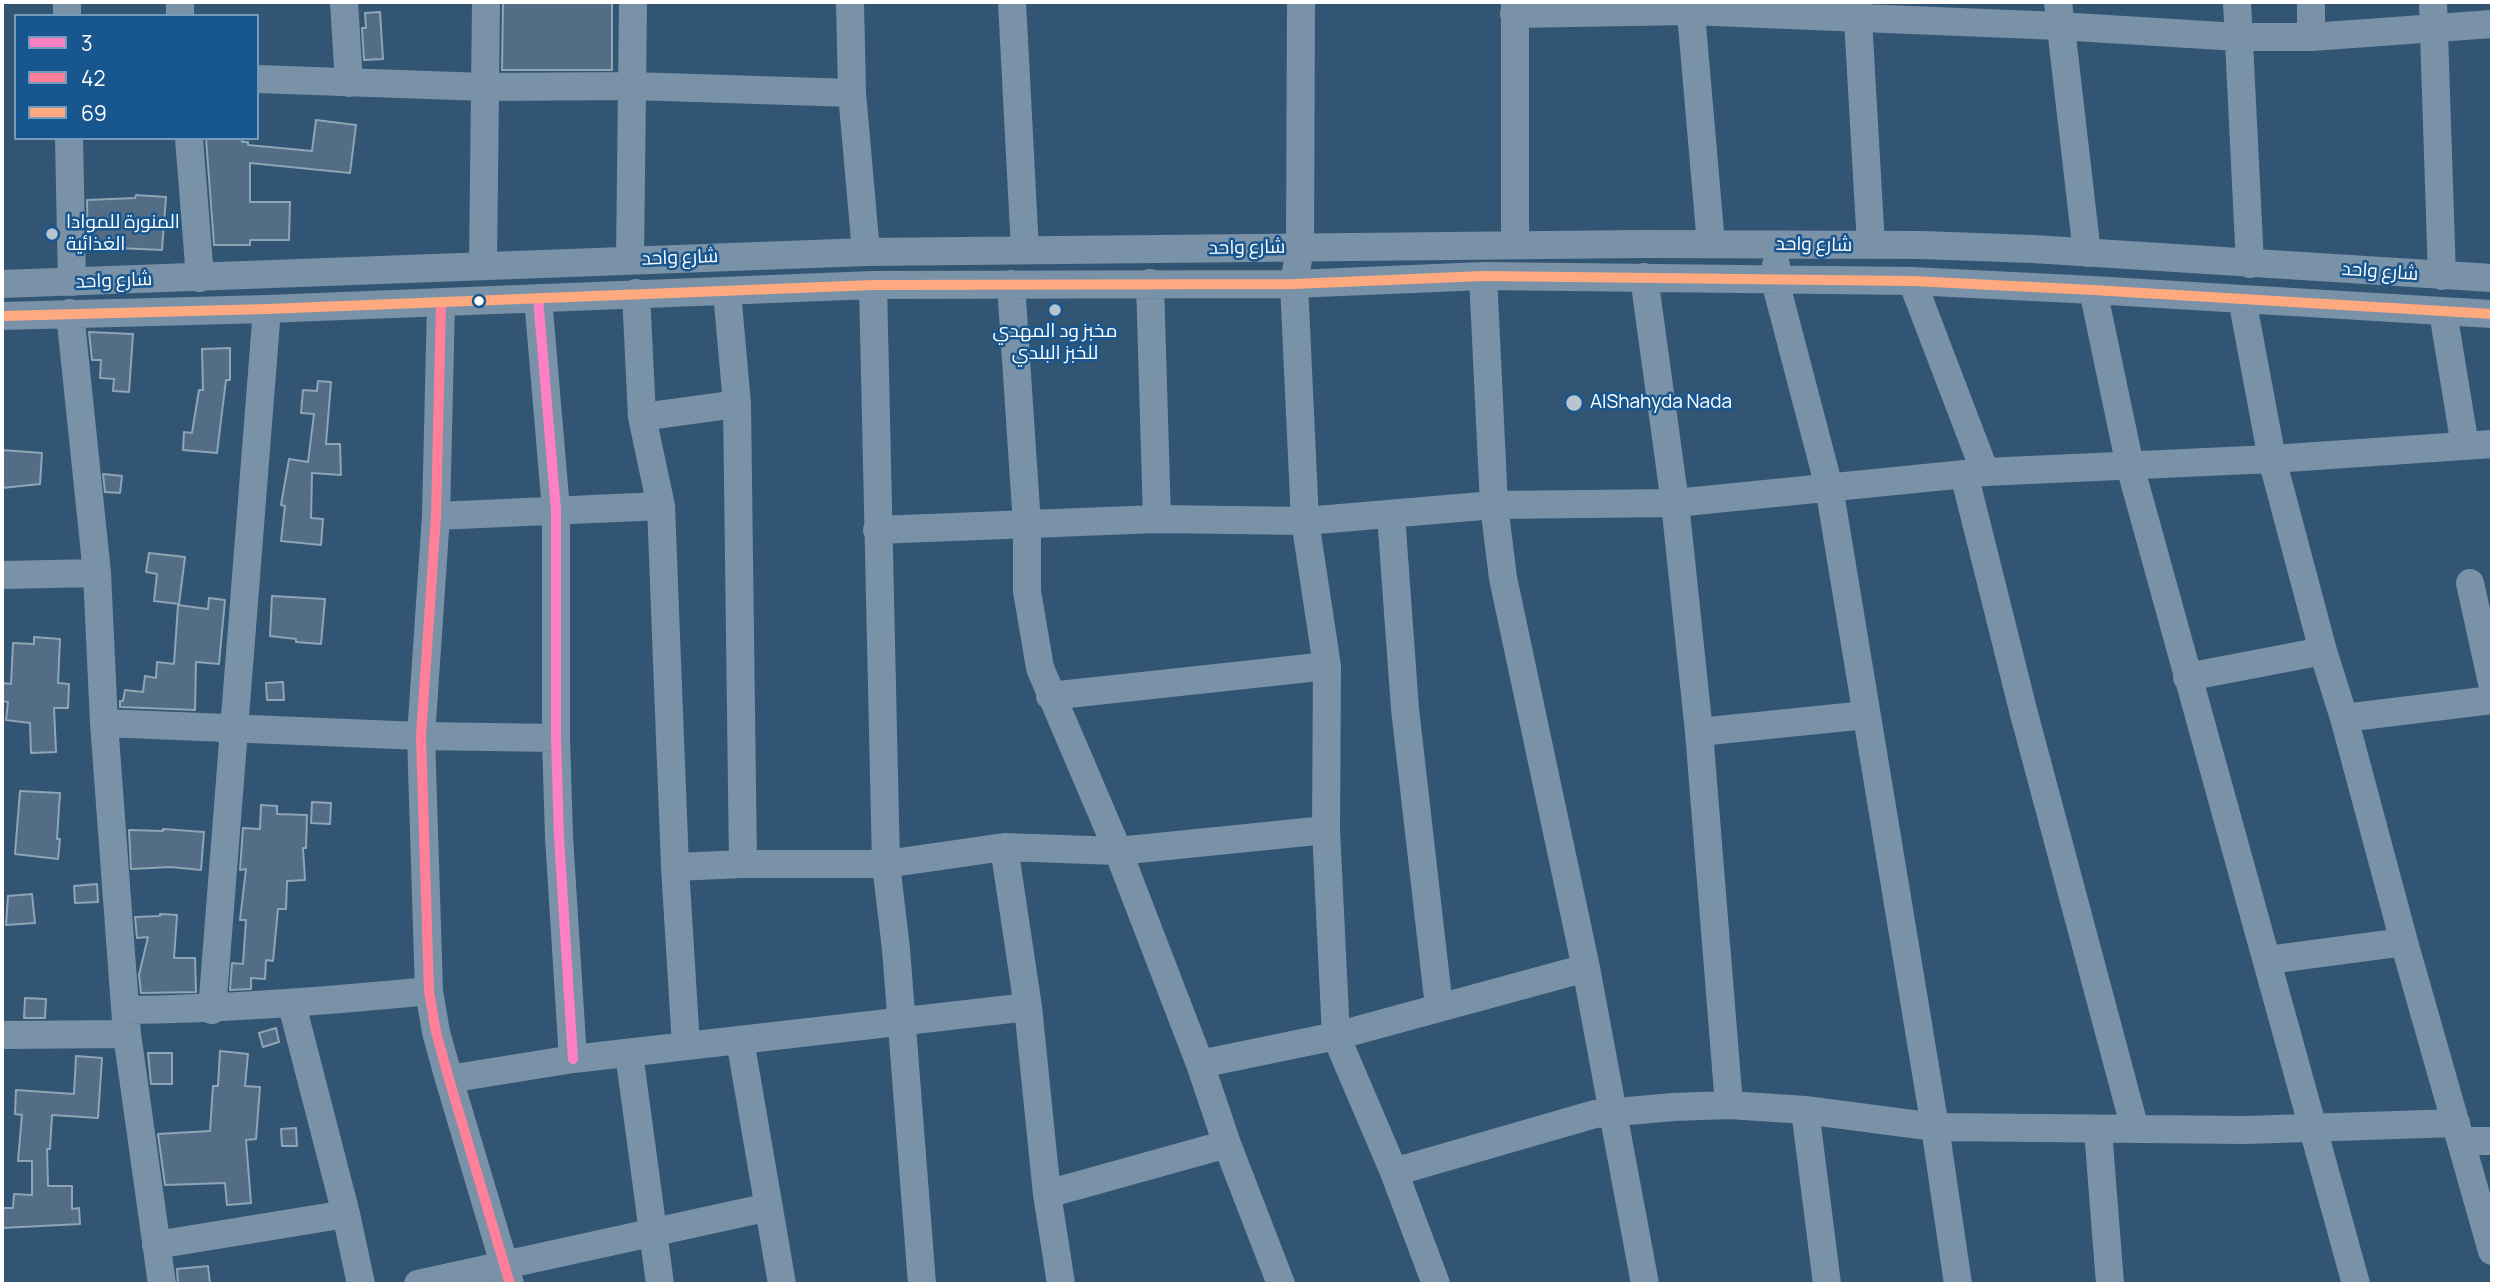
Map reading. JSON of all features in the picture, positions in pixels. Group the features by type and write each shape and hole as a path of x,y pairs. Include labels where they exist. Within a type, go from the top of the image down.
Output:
{"street":[{"path":"344,2 349,83"},
{"path":"483,265 486,2"},
{"path":"630,260 633,2"},
{"path":"850,2 852,93 866,252"},
{"path":"1012,2 1025,250"},
{"path":"1301,2 1300,247 1294,284 1305,522 1326,666 1326,830 1336,1036 1394,1172 1436,1284"},
{"path":"2237,2 2250,264"},
{"path":"2311,2 2311,37"},
{"path":"1690,6 1711,244"},
{"path":"1515,245 1515,8 1690,6 2059,14 2238,37 2311,37 2433,15 2492,24"},
{"path":"1857,10 1871,245"},
{"path":"2059,14 2087,253"},
{"path":"2433,15 2442,276"},
{"path":"259,79 485,87 632,86 852,93"},
{"path":"69,140 72,282"},
{"path":"189,140 200,278"},
{"name":"شارع واحد","path":"2,284 866,252 1711,244 1871,245 2087,253 2492,278"},
{"path":"1777,244 1775,281 1829,487 1935,1127 1958,1284"},
{"path":"1483,276 1494,505 1503,579 1586,968 1643,1284"},
{"name":"شارع واحد","path":"2,316 441,303 873,285 1294,284 1483,276 1912,281 2492,314"},
{"path":"1644,278 1675,503 1699,732 1729,1105"},
{"path":"1912,281 1975,473 2023,709 2135,1129"},
{"path":"1150,283 1157,519"},
{"path":"1011,284 1027,525 1027,592 1040,668 1118,851 1281,1284"},
{"path":"873,285 886,864 896,949 922,1284"},
{"path":"2093,290 2130,466 2356,1284"},
{"path":"727,292 737,404 743,864"},
{"path":"636,293 642,417 661,506 675,867 686,1046"},
{"path":"538,298 556,510 559,836 573,1059"},
{"path":"2242,299 2272,459 2323,651 2492,1251"},
{"path":"441,303 436,516 421,736 429,991 436,1032 507,1274"},
{"path":"212,1010 267,309"},
{"path":"877,530 1157,519 1305,522 1494,505 1675,503 1975,473 2272,459 2479,445 2443,312"},
{"path":"70,313 97,573 104,723 126,1022 162,1284"},
{"path":"642,417 737,404"},
{"path":"436,516 661,506"},
{"path":"1391,515 1405,709 1439,1007"},
{"path":"2,575 97,573"},
{"path":"2470,583 2492,683"},
{"path":"2188,677 2323,651"},
{"path":"1050,696 1326,666"},
{"path":"2344,718 2492,700"},
{"path":"1699,732 1866,715"},
{"path":"104,723 421,736 556,738"},
{"path":"675,867 886,864 1004,847 1118,851 1326,830"},
{"path":"1004,847 1027,1007 1047,1194 1061,1284"},
{"path":"2268,960 2404,942"},
{"path":"1200,1064 1336,1036 1586,968"},
{"path":"2,1035 212,1010 429,991"},
{"path":"292,1005 346,1214 361,1284"},
{"path":"449,1079 573,1059 1027,1007"},
{"path":"740,1040 782,1284"},
{"path":"629,1053 660,1284"},
{"path":"1394,1172 1613,1110 1729,1105 1805,1110 1935,1127 2098,1130 2311,1127 2459,1132 2492,1141"},
{"path":"1805,1110 1827,1284"},
{"path":"2098,1130 2110,1284"},
{"path":"1047,1194 1227,1144"},
{"path":"418,1284 507,1274 652,1231 769,1208"},
{"path":"156,1245 346,1214"}],"building":[{"path":"503,2 612,2 612,70 502,70"},
{"path":"380,12 383,59 364,60 362,28 366,28 365,13"},
{"path":"316,120 356,125 350,173 250,163 250,202 290,202 289,240 250,240 250,245 214,245 206,140 242,140 248,142 248,145 312,151"},
{"path":"136,195 166,197 162,250 88,249 87,200 135,198"},
{"path":"89,332 133,334 129,392 113,391 114,379 100,378 101,360 92,360"},
{"path":"230,348 230,380 226,380 217,453 183,450 184,432 192,433 199,390 203,390 202,349"},
{"path":"318,381 331,382 326,444 340,444 341,475 312,473 311,518 323,519 321,545 281,541 285,506 281,505 289,459 308,462 314,414 301,413 303,390 317,391"},
{"path":"2,450 42,453 40,484 2,488"},
{"path":"103,474 122,476 120,493 105,492"},
{"path":"149,553 185,557 179,604 154,601 157,574 146,572"},
{"path":"272,596 325,599 321,644 270,636"},
{"path":"209,598 225,600 219,664 196,662 195,710 120,707 125,690 143,692 145,676 156,678 157,662 174,664 178,605 208,609"},
{"path":"34,637 60,639 58,683 69,684 68,708 54,708 56,752 31,753 30,723 6,720 8,702 2,701 2,683 11,684 13,643 34,644"},
{"path":"283,682 284,700 267,700 266,683"},
{"path":"20,791 60,793 58,859 15,854"},
{"path":"312,802 331,803 330,824 311,823"},
{"path":"261,805 277,806 277,814 307,815 306,848 303,848 305,880 287,881 286,909 278,909 273,961 266,960 265,979 251,978 251,989 230,990 232,963 243,964 246,920 240,920 246,869 240,870 243,828 260,829"},
{"path":"129,830 204,832 201,870 171,867 131,869"},
{"path":"97,884 98,902 75,903 74,886"},
{"path":"32,894 35,923 6,925 8,896"},
{"path":"177,915 174,958 195,958 196,992 141,993 139,975 148,937 137,938 135,917"},
{"path":"25,998 46,999 45,1018 24,1018"},
{"path":"276,1028 279,1042 263,1047 259,1033"},
{"path":"220,1051 248,1054 245,1086 260,1087 256,1139 246,1140 251,1203 227,1205 225,1183 165,1185 158,1134 210,1131 213,1086 218,1086"},
{"path":"148,1053 172,1053 172,1084 151,1084"},
{"path":"76,1056 102,1058 98,1118 52,1115 50,1149 47,1149 48,1186 72,1186 72,1209 79,1208 80,1224 2,1228 2,1208 13,1208 14,1194 32,1195 32,1161 18,1161 22,1115 15,1114 16,1090 74,1094"},
{"path":"296,1128 297,1146 282,1146 281,1129"},
{"path":"208,1266 210,1284 178,1284 177,1269"}],"transit line":[{"name":"69","path":"2,316 267,309 873,285 1294,284 1483,276 1912,281 2492,314"},
{"name":"3","path":"538,298 556,510 559,837 573,1059"},
{"name":"42","path":"441,303 436,516 421,736 429,991 436,1032 510,1284"}],"place":[{"name":"المنورة للموادا الغذائية","path":"52,234"},
{"name":"مخبز ود المهدي للخبز البلدي","path":"1055,310"},
{"name":"AlShahyda Nada","path":"1574,403"}]}
